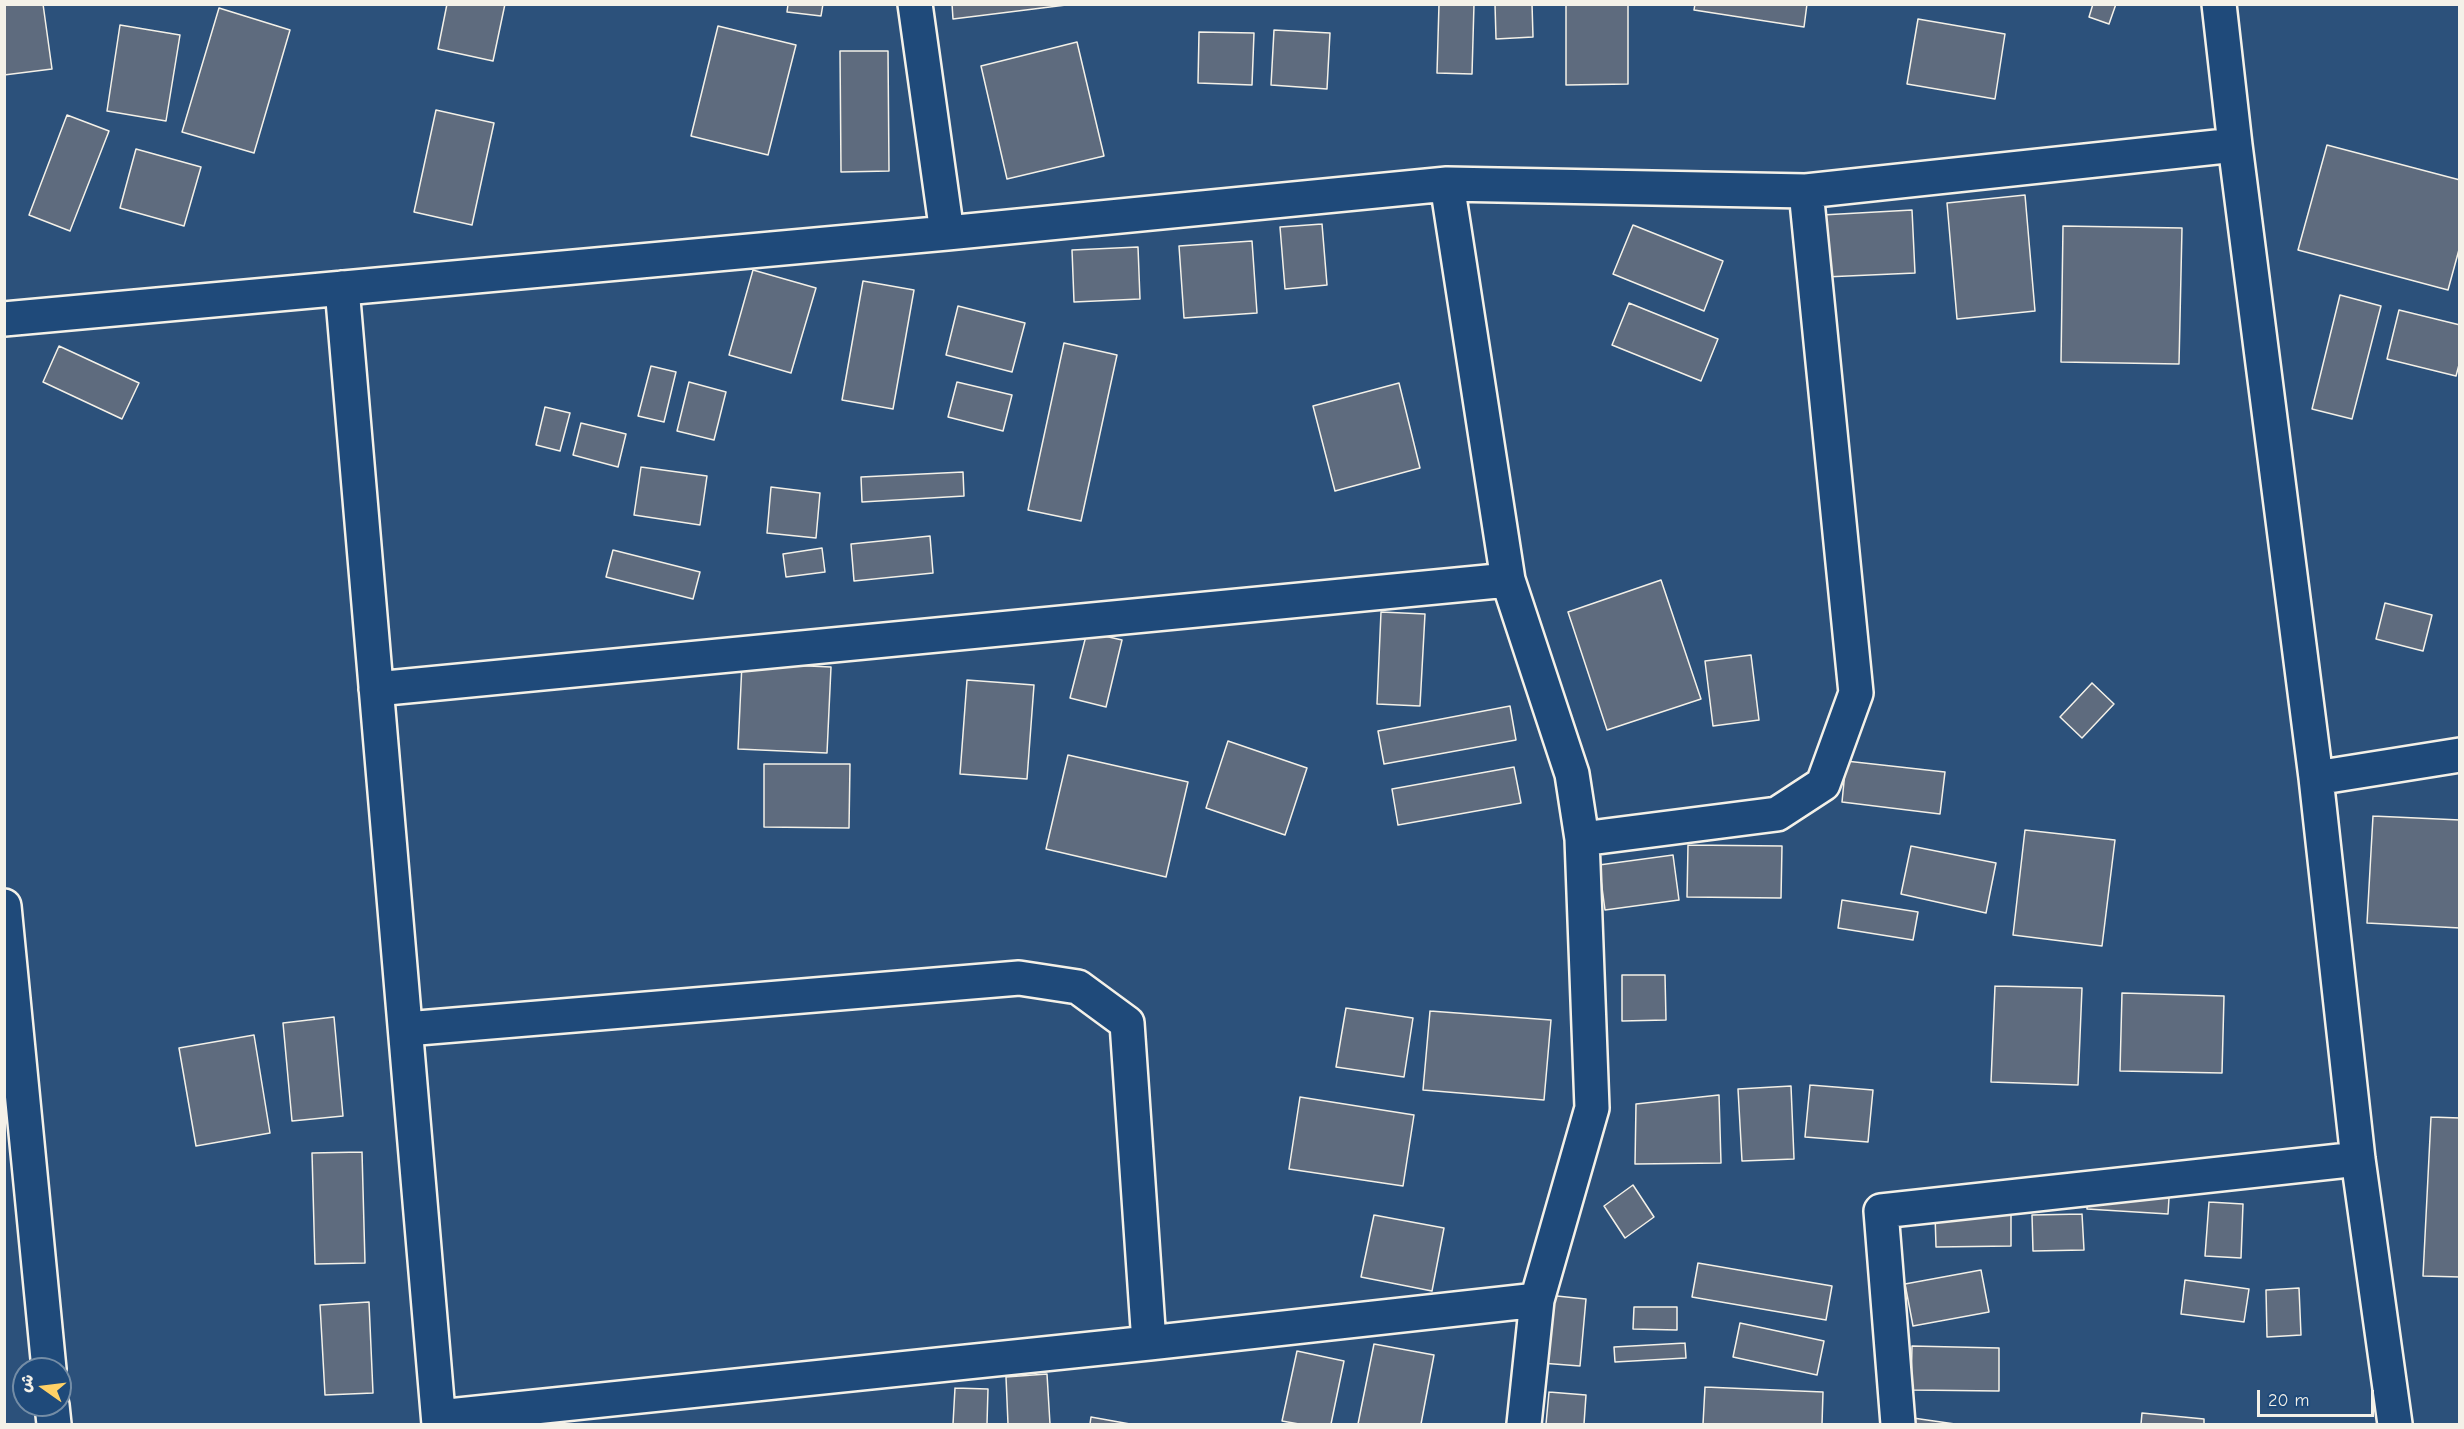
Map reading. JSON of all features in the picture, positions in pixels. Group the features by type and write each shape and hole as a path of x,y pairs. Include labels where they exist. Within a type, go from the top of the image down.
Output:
{"street":[{"path":"915,4 947,233"},
{"path":"2219,4 2316,778 2358,1159 2395,1425"},
{"path":"4,319 947,233 1447,184 1806,191 2235,145"},
{"path":"1447,184 1508,580 1572,774 1582,839 1592,1108 1537,1300 1524,1425"},
{"path":"1582,839 1777,814 1822,783 1856,693 1806,191"},
{"path":"342,288 439,1421 1537,1300"},
{"path":"376,689 1508,580"},
{"path":"2316,778 2460,755"},
{"path":"4,906 48,1357"},
{"path":"406,1029 1019,978 1078,987 1127,1023 1149,1343"},
{"path":"1898,1425 1881,1211 2358,1159"}],"building":[{"path":"4,4 43,4 52,69 4,75"},
{"path":"447,4 505,4 493,61 438,49"},
{"path":"788,4 823,4 821,16 787,12"},
{"path":"952,4 1066,4 1066,5 953,19"},
{"path":"1439,4 1474,4 1472,74 1437,73"},
{"path":"1495,4 1532,4 1533,37 1496,39"},
{"path":"1566,4 1628,4 1628,84 1566,85"},
{"path":"1695,4 1807,4 1804,27 1694,10"},
{"path":"2093,4 2116,4 2109,24 2089,17"},
{"path":"219,8 290,30 254,153 182,132"},
{"path":"1918,19 2005,34 1995,99 1907,84"},
{"path":"120,25 180,35 166,121 107,111"},
{"path":"718,26 796,45 768,155 691,136"},
{"path":"1274,30 1330,33 1327,89 1271,85"},
{"path":"1199,32 1254,33 1252,85 1198,83"},
{"path":"1077,42 1104,156 1007,179 981,66"},
{"path":"840,51 888,51 889,171 841,172"},
{"path":"436,110 494,123 472,225 414,212"},
{"path":"67,115 109,131 70,231 29,215"},
{"path":"2327,145 2460,180 2460,246 2448,290 2298,250"},
{"path":"136,149 201,167 184,226 120,208"},
{"path":"2025,195 2035,311 1957,319 1947,203"},
{"path":"1912,210 1915,273 1825,277 1822,215"},
{"path":"1322,224 1327,285 1285,289 1280,227"},
{"path":"1633,225 1723,261 1704,311 1613,274"},
{"path":"2063,226 2182,228 2179,364 2061,362"},
{"path":"1252,241 1257,313 1184,318 1179,246"},
{"path":"1138,247 1140,299 1074,302 1072,250"},
{"path":"753,270 816,288 791,373 729,355"},
{"path":"863,281 914,290 893,409 842,400"},
{"path":"2340,295 2381,306 2352,419 2312,409"},
{"path":"1629,303 1718,339 1701,381 1612,345"},
{"path":"958,306 1025,323 1012,372 946,355"},
{"path":"2399,310 2460,325 2460,361 2456,376 2387,359"},
{"path":"1064,343 1117,355 1081,521 1028,510"},
{"path":"59,346 139,383 122,419 43,382"},
{"path":"651,366 676,372 664,422 638,416"},
{"path":"689,382 726,392 714,440 677,431"},
{"path":"957,382 1012,395 1003,431 948,417"},
{"path":"1399,383 1420,468 1335,491 1313,406"},
{"path":"545,407 570,413 560,451 536,445"},
{"path":"581,423 626,434 618,467 573,455"},
{"path":"641,467 707,476 700,525 634,515"},
{"path":"963,472 964,496 862,502 861,477"},
{"path":"771,487 820,493 816,538 767,533"},
{"path":"930,536 933,573 854,581 851,544"},
{"path":"822,548 825,572 786,577 783,554"},
{"path":"613,550 700,572 693,599 606,577"},
{"path":"1661,580 1701,699 1607,730 1568,612"},
{"path":"2385,603 2432,615 2423,651 2376,639"},
{"path":"1381,612 1425,614 1420,706 1377,704"},
{"path":"1087,632 1122,640 1106,707 1070,698"},
{"path":"1751,655 1759,720 1713,726 1705,661"},
{"path":"742,663 831,667 827,753 738,749"},
{"path":"967,680 1034,685 1027,779 960,774"},
{"path":"2092,683 2114,704 2082,738 2060,717"},
{"path":"1510,706 1516,740 1384,764 1378,731"},
{"path":"1228,741 1307,768 1285,835 1206,808"},
{"path":"1068,755 1188,782 1166,877 1046,849"},
{"path":"1846,761 1945,772 1940,814 1842,802"},
{"path":"764,764 850,764 849,828 764,827"},
{"path":"1514,767 1521,803 1398,825 1392,789"},
{"path":"2373,816 2460,820 2460,928 2367,923"},
{"path":"2025,830 2115,840 2102,946 2013,935"},
{"path":"1688,845 1782,846 1781,898 1687,897"},
{"path":"1911,846 1996,863 1986,913 1901,894"},
{"path":"1673,855 1679,900 1605,910 1599,865"},
{"path":"1842,900 1918,912 1913,940 1838,928"},
{"path":"1622,975 1665,975 1666,1020 1622,1021"},
{"path":"1995,986 2082,988 2078,1085 1991,1082"},
{"path":"2122,993 2224,996 2222,1073 2120,1071"},
{"path":"1346,1008 1413,1018 1404,1077 1336,1067"},
{"path":"1430,1011 1551,1020 1544,1100 1423,1090"},
{"path":"334,1017 343,1116 292,1121 283,1023"},
{"path":"254,1035 270,1133 196,1146 179,1048"},
{"path":"1810,1085 1873,1090 1868,1142 1805,1137"},
{"path":"1791,1086 1794,1159 1742,1161 1738,1089"},
{"path":"1719,1095 1721,1163 1635,1164 1636,1104"},
{"path":"1300,1097 1414,1115 1403,1186 1289,1169"},
{"path":"2431,1117 2460,1118 2460,1277 2423,1276"},
{"path":"362,1152 365,1263 315,1264 312,1153"},
{"path":"2088,1177 2170,1182 2168,1214 2087,1209"},
{"path":"1633,1185 1654,1217 1625,1238 1604,1206"},
{"path":"2209,1202 2243,1204 2241,1258 2205,1256"},
{"path":"2011,1213 2011,1246 1936,1247 1935,1214"},
{"path":"2082,1214 2084,1250 2033,1251 2032,1215"},
{"path":"1374,1215 1444,1228 1432,1291 1361,1277"},
{"path":"1698,1263 1832,1286 1826,1320 1692,1297"},
{"path":"1981,1270 1989,1312 1913,1326 1905,1284"},
{"path":"2185,1280 2249,1289 2244,1322 2181,1314"},
{"path":"2299,1288 2301,1335 2267,1337 2266,1290"},
{"path":"1547,1295 1586,1299 1580,1366 1541,1363"},
{"path":"369,1302 373,1393 325,1395 320,1305"},
{"path":"1634,1307 1677,1307 1677,1330 1633,1329"},
{"path":"1740,1323 1824,1341 1817,1375 1733,1357"},
{"path":"1685,1343 1686,1358 1615,1362 1614,1347"},
{"path":"1374,1344 1434,1355 1421,1424 1358,1424"},
{"path":"1912,1346 1999,1348 1999,1391 1911,1390"},
{"path":"1297,1351 1344,1361 1331,1424 1299,1424 1282,1421"},
{"path":"1047,1374 1050,1424 1008,1424 1006,1377"},
{"path":"1705,1387 1823,1392 1822,1424 1703,1424"},
{"path":"955,1388 988,1389 987,1424 953,1424"},
{"path":"1549,1392 1586,1395 1584,1424 1546,1424"},
{"path":"2142,1413 2204,1419 2204,1424 2141,1424"},
{"path":"1091,1417 1130,1424 1090,1424"},
{"path":"1913,1418 1955,1424 1912,1424"}]}
